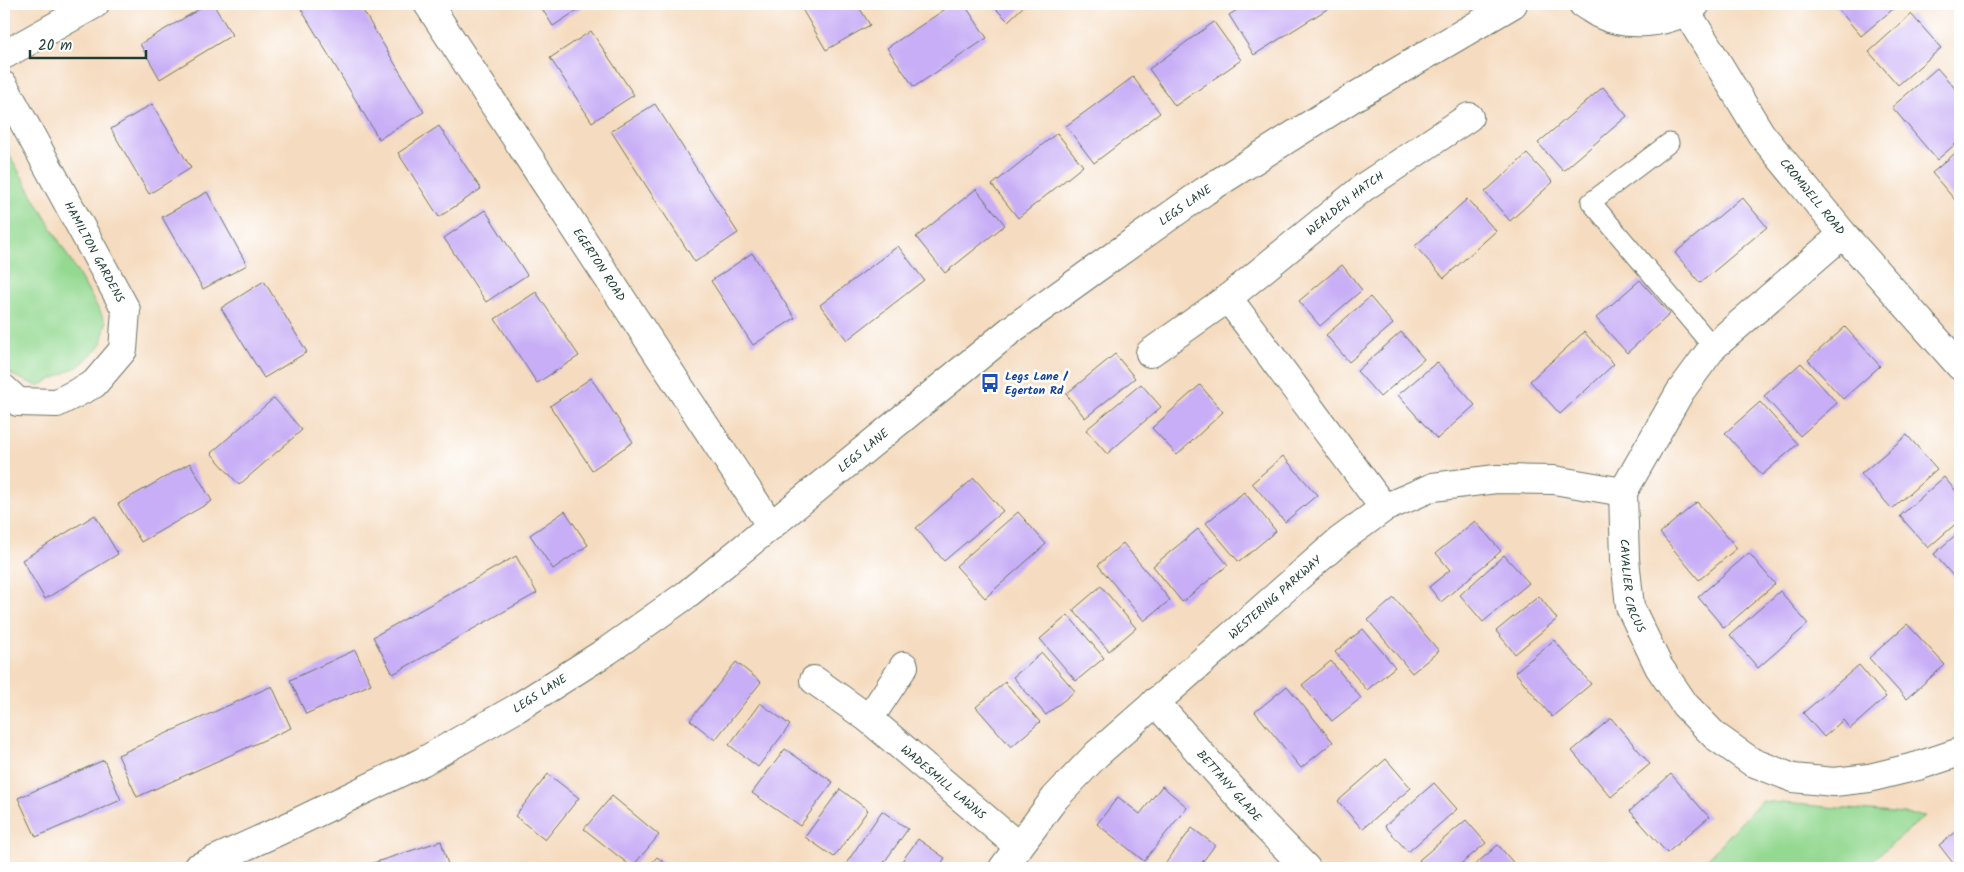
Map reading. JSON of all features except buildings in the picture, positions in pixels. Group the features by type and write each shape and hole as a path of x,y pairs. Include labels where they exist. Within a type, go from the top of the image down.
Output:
{"street":[{"path":"4,55 95,4"},
{"name":"EGERTON ROAD","path":"428,4 771,526"},
{"name":"LEGS LANE","path":"197,868 279,832 422,762 517,708 607,651 686,595 1011,330 1205,191 1354,97 1513,4"},
{"path":"1583,4 1601,15 1629,22 1658,21 1691,8"},
{"name":"CROMWELL ROAD","path":"1691,8 1761,134 1843,234 1960,366"},
{"name":"HAMILTON GARDENS","path":"4,86 126,310 123,350 94,384 56,403 18,402 4,389"},
{"name":"WEALDEN HATCH","path":"1150,353 1228,298 1364,188 1469,117"},
{"path":"1623,492 1680,392 1713,347 1843,234"},
{"path":"1228,298 1384,508"},
{"name":"WESTERING PARKWAY","path":"1003,868 1055,798 1097,754 1339,541 1384,508 1433,487 1496,479 1554,480 1623,492"},
{"name":"CAVALIER CIRCUS","path":"1623,492 1625,559 1630,607 1659,667 1684,705 1715,736 1752,762 1793,778 1834,782 1869,778 1918,766 1960,752"},
{"path":"869,719 904,666"},
{"name":"WADESMILL LAWNS","path":"814,680 869,719 1018,846"},
{"name":"BETTANY GLADE","path":"1156,702 1263,824 1306,868"}],"lane":[{"path":"1669,143 1591,202 1713,347"}],"green space":[{"path":"4,146 106,322 101,345 79,366 38,386 12,375 4,362"},
{"path":"1761,801 1925,816 1863,868 1699,868"}],"place":[{"name":"Legs Lane / Egerton Rd","path":"990,383"}]}
